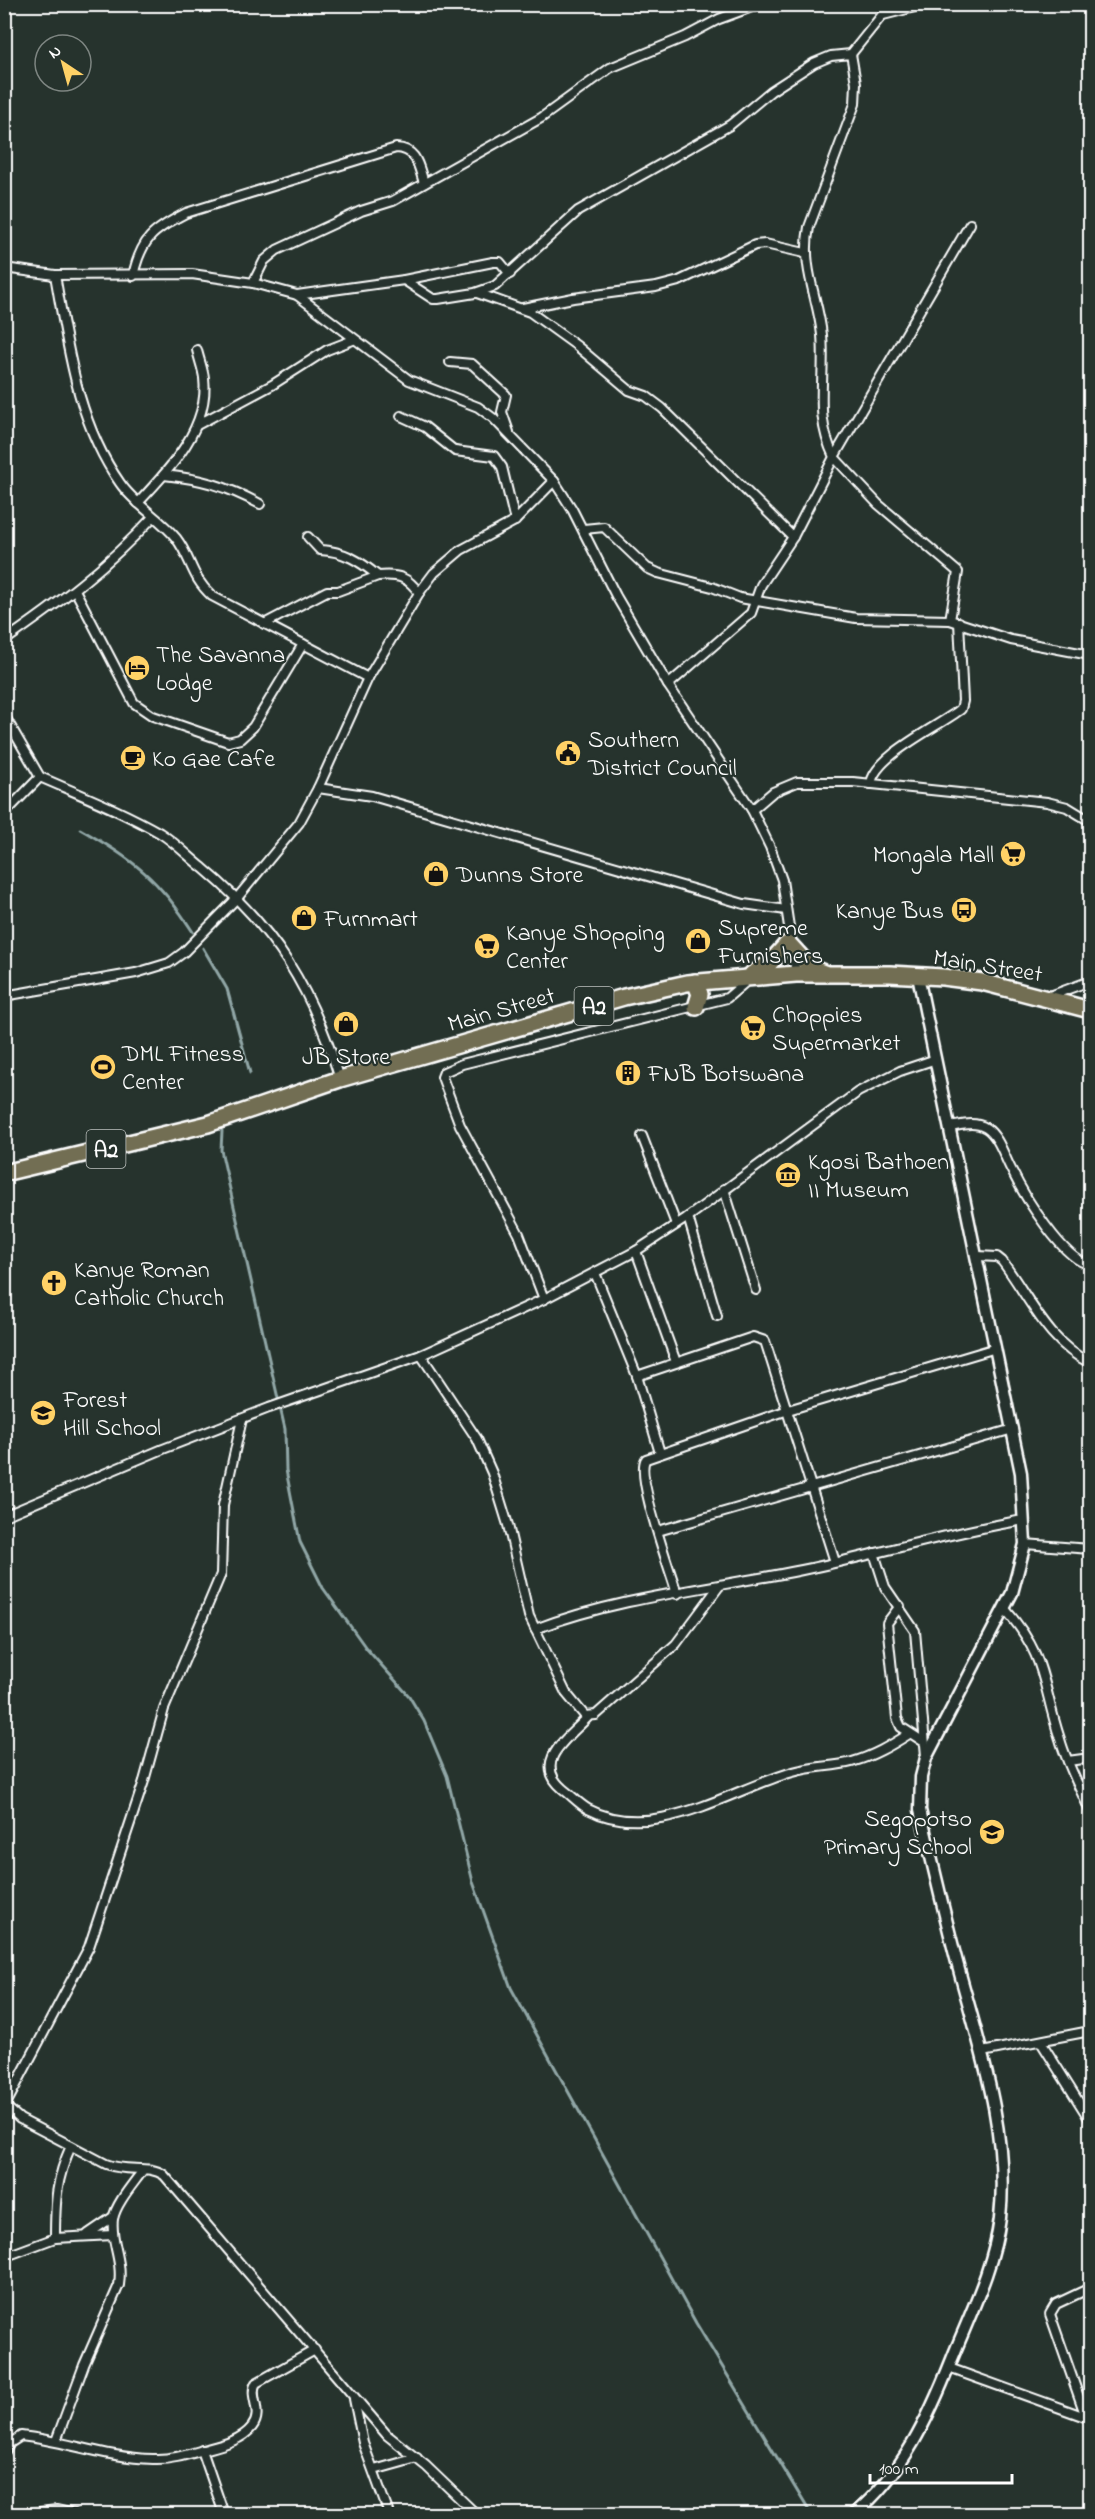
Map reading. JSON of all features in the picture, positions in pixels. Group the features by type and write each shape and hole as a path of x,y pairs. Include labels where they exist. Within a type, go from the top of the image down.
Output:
{"highway":[{"path":"745,977 769,964 788,942 811,968 825,974"},
{"name":"Main Street","path":"4,1173 208,1124 340,1079 624,997 695,982 745,977 786,969 825,974 918,976 982,982 1090,1008"},
{"path":"695,982 700,994 696,1007"}],"street":[{"path":"253,283 269,254 361,211 393,201 541,118 610,68 685,37 719,19 760,4"},
{"path":"404,280 433,299 475,293 495,286 578,211 730,125 771,91 814,63 831,56 851,54 891,4"},
{"path":"883,15 927,4"},
{"path":"851,54 856,83 855,104 809,227 805,253 822,335 821,423 834,457 878,504 958,572 954,621 963,701 960,709 886,761 872,774 871,784"},
{"path":"133,276 138,254 145,240 166,224 186,213 396,148 407,149 413,153 424,183"},
{"path":"668,685 748,616 768,572 793,537 834,457 970,224"},
{"path":"523,308 573,298 656,287 679,281 755,245 765,244 805,253"},
{"path":"297,295 404,280 493,262 500,262 510,274"},
{"path":"4,268 55,275 192,274 253,283 297,295 353,339 423,388 478,407 510,434 554,481 584,529 616,597 668,685 752,810 782,880 788,942 786,969"},
{"path":"55,275 66,334 88,425 121,484 175,537 199,584 212,596 368,678"},
{"path":"475,293 523,308 577,346 629,390 646,396 662,408 793,537"},
{"path":"197,425 273,385 327,350 353,339"},
{"path":"138,503 164,475 197,425 204,399 204,377 197,350"},
{"path":"450,362 472,364 506,395 502,412 510,434"},
{"path":"401,416 425,427 455,451 494,456 502,467 515,522"},
{"path":"164,475 201,479 231,489 260,504"},
{"path":"4,996 136,973 169,963 189,946 238,897 299,823 318,788 368,678 419,593 434,573 461,550 515,522 554,481"},
{"path":"4,641 75,590 119,554 153,517"},
{"path":"584,529 604,527 647,568 658,573 754,600 856,618 954,621 1011,640 1090,656"},
{"path":"308,537 321,550 339,551 363,563 378,576"},
{"path":"264,624 327,591 338,591 378,576 395,574 410,581 419,593"},
{"path":"75,590 134,703 153,716 228,742 240,739 253,727 303,644"},
{"path":"4,715 40,777 122,812 163,835 238,897 278,944 291,964 330,1048 340,1079"},
{"path":"4,814 40,777"},
{"path":"752,810 772,792 788,783 871,784 1047,802 1067,807 1090,821"},
{"path":"318,788 372,796 744,904 786,910"},
{"path":"786,969 788,942"},
{"path":"854,2514 867,2504 903,2460 918,2437 949,2368 988,2268 1000,2220 1002,2168 982,2052 954,1951 920,1810 921,1777 926,1758 1012,1593 1025,1544 1021,1473 978,1256 918,976"},
{"path":"544,1299 509,1214 460,1125 442,1077 444,1072 462,1064 726,998 745,977"},
{"path":"1047,997 1090,981"},
{"path":"4,1516 269,1408 421,1355 544,1299 636,1251 688,1217 858,1092 900,1071 936,1059"},
{"path":"950,1127 976,1124 991,1132 1023,1192 1062,1245 1075,1259 1090,1264"},
{"path":"642,1136 676,1224"},
{"path":"724,1189 756,1290"},
{"path":"688,1217 717,1316"},
{"path":"636,1251 676,1362"},
{"path":"978,1256 997,1257 1002,1261 1038,1316 1061,1344 1090,1363"},
{"path":"595,1273 637,1376 660,1453"},
{"path":"637,1376 757,1337 767,1345 835,1562"},
{"path":"678,1594 641,1467 646,1459 788,1410 996,1348"},
{"path":"421,1355 477,1439 492,1473 508,1525 526,1609 566,1693 579,1710 588,1717"},
{"path":"242,1419 223,1505 221,1574 164,1709 144,1781 89,1947 5,2106 20,2120 120,2170 157,2171 172,2182 262,2293 315,2350 353,2398 392,2440 417,2458 476,2514"},
{"path":"658,1531 811,1485 1013,1429"},
{"path":"535,1629 588,1612 835,1562 976,1528 1024,1520"},
{"path":"1025,1544 1090,1549"},
{"path":"874,1553 885,1587 915,1631 926,1758"},
{"path":"720,1585 676,1644 596,1715 588,1717 552,1755 549,1768 554,1781 587,1809 611,1817 645,1820 679,1814 794,1771 851,1762 882,1752 909,1734"},
{"path":"900,1606 887,1623 897,1718 901,1727 924,1742"},
{"path":"1005,1609 1024,1631 1037,1653 1059,1738 1090,1811"},
{"path":"1068,1761 1090,1758"},
{"path":"982,2052 1090,2031"},
{"path":"1041,2042 1090,2120"},
{"path":"55,2238 56,2190 60,2169 70,2146"},
{"path":"87,2235 113,2217 143,2170"},
{"path":"56,2441 84,2365 119,2285 121,2272 113,2235 113,2217"},
{"path":"4,2257 55,2238 113,2235"},
{"path":"1088,2418 1050,2314 1056,2304 1090,2288"},
{"path":"4,2453 10,2443 21,2436 56,2441 113,2456 155,2460 225,2444 253,2426 257,2415 253,2390 256,2383 315,2350"},
{"path":"949,2368 1088,2418"},
{"path":"353,2398 363,2443 389,2514"},
{"path":"202,2450 224,2514"},
{"path":"374,2470 417,2458"},
{"path":"23,2514 57,2510 75,2514"}],"waterway":[{"path":"80,829 115,850 144,872 169,898 193,932"},
{"path":"203,948 227,989 250,1073"},
{"path":"222,1131 221,1150 285,1429 286,1470 300,1542 323,1588 366,1648 409,1696 424,1721 447,1776 473,1882 511,1988 696,2323 811,2514"}],"place":[{"name":"The Savanna Lodge","path":"137,668"},
{"name":"Southern District Council","path":"568,753"},
{"name":"Ko Gae Cafe","path":"133,758"},
{"name":"Mongala Mall","path":"1013,854"},
{"name":"Dunns Store","path":"436,874"},
{"name":"Kanye Bus","path":"964,910"},
{"name":"Furnmart","path":"304,918"},
{"name":"Supreme Furnishers","path":"698,941"},
{"name":"Kanye Shopping Center","path":"487,946"},
{"name":"JB Store","path":"346,1024"},
{"name":"Choppies Supermarket","path":"753,1028"},
{"name":"DML Fitness Center","path":"103,1067"},
{"name":"FNB Botswana","path":"628,1073"},
{"name":"Kgosi Bathoen II Museum","path":"788,1175"},
{"name":"Kanye Roman Catholic Church","path":"54,1283"},
{"name":"Forest Hill School","path":"43,1413"},
{"name":"Segopotso Primary School","path":"992,1832"}]}
